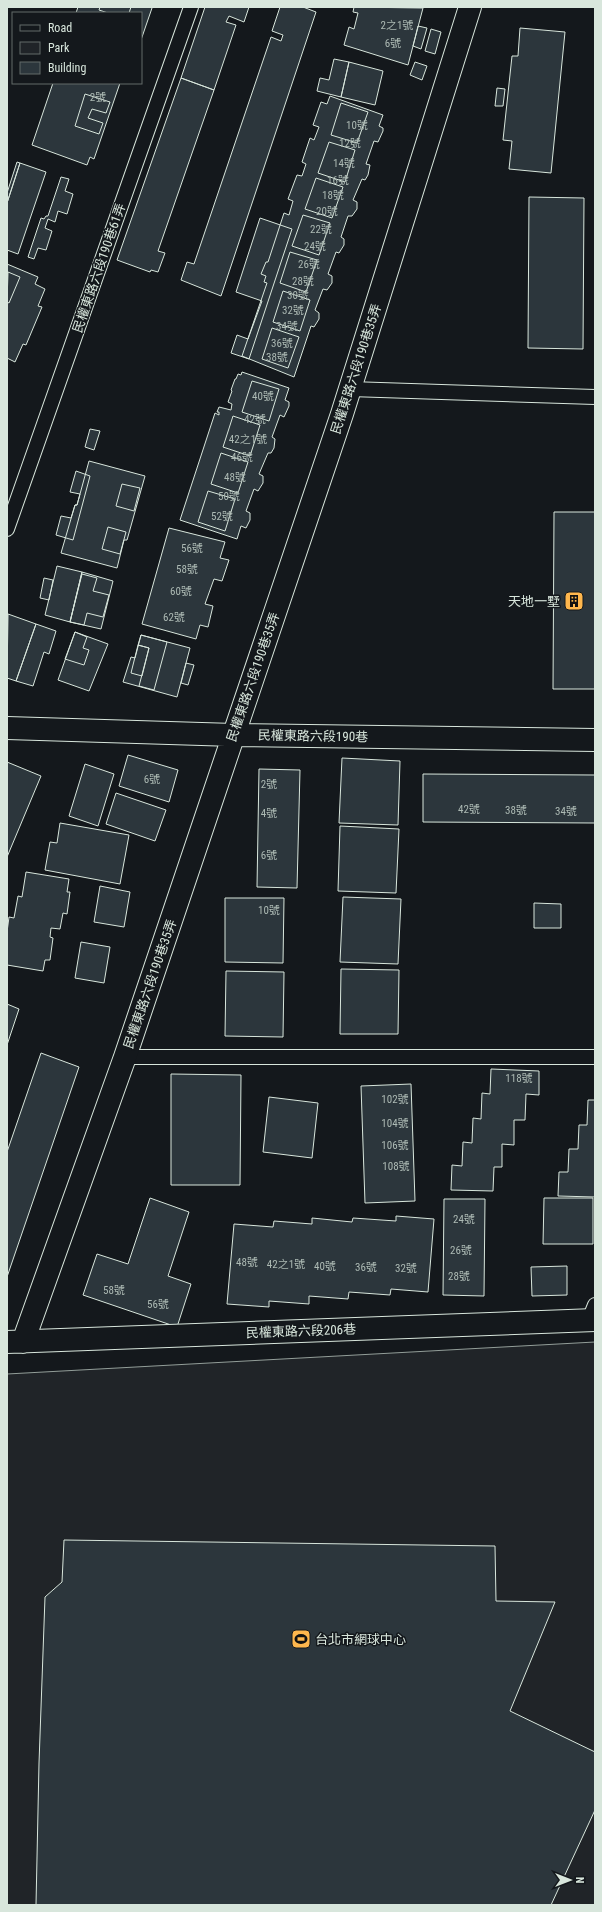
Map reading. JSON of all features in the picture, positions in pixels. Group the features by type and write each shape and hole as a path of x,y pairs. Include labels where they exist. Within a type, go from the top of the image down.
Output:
{"street":[{"name":"民權東路六段190巷35弄","path":"15,1342 126,1057 350,389 470,7"},
{"name":"民權東路六段190巷","path":"7,728 234,735 595,740"},
{"name":"民權東路六段206巷","path":"15,1342 593,1315"}],"lane":[{"name":"民權東路六段190巷61弄","path":"7,528 191,7"},
{"path":"350,389 595,397"},
{"path":"126,1057 595,1057"}],"green space":[{"name":"台北市網球中心","path":"595,1342 595,1905 7,1905 7,1374"}],"building":[{"path":"78,7 152,8 142,37 142,12 76,12"},
{"path":"100,7 131,7 129,12 105,12 99,10"},
{"path":"205,7 249,7 244,22 229,16 226,22 236,25 214,90 181,78"},
{"path":"280,7 303,7 316,12 221,296 181,280 187,262 194,264 271,37 281,41 283,35 272,31"},
{"path":"354,7 423,8 408,65 344,45 349,27 354,29 358,13 353,12"},
{"path":"418,26 427,28 421,49 413,46"},
{"path":"520,28 565,32 551,173 509,169 512,141 503,140 512,56 518,56"},
{"path":"431,29 441,32 435,54 425,51"},
{"path":"334,59 349,62 341,97 317,91 320,78 329,80"},
{"path":"349,62 383,71 375,105 341,97"},
{"path":"415,62 427,66 422,80 410,75"},
{"path":"181,78 214,90 158,251 165,253 158,272 151,270 150,272 117,260"},
{"path":"53,84 120,84 94,159 90,157 87,165 32,145"},
{"path":"497,88 505,89 503,106 495,106"},
{"path":"85,94 110,102 106,113 92,109 88,118 103,123 99,134 75,126"},
{"path":"330,96 383,115 379,126 383,128 383,131 378,142 374,141 366,164 370,165 368,175 365,180 362,179 353,200 357,202 357,209 352,216 348,216 341,237 344,239 344,245 339,253 336,252 328,274 332,276 332,283 327,290 323,289 315,310 319,313 319,319 314,327 311,326 294,377 242,356 267,283 264,282 266,276 261,274 266,262 268,262 284,213 289,215 293,201 288,199 297,175 302,176 306,164 302,162 310,138 314,140 319,127 313,125 321,102 327,104"},
{"path":"341,103 368,112 357,143 331,135"},
{"path":"329,142 355,150 345,182 318,173"},
{"path":"17,162 20,163 7,203 7,193"},
{"path":"20,163 46,172 18,254 7,250 7,203"},
{"path":"61,177 69,179 65,191 73,194 67,214 58,211 55,222 48,219 45,228 52,231 46,250 38,248 34,259 28,257 41,218 44,219 48,216"},
{"path":"316,178 343,187 332,218 305,209"},
{"path":"529,197 584,198 583,349 528,348"},
{"path":"303,215 330,223 319,255 292,246"},
{"path":"260,218 292,229 249,359 231,353 237,335 248,339 262,301 236,292"},
{"path":"290,252 317,260 306,292 280,283"},
{"path":"7,264 38,277 35,284 45,289 38,306 42,307 26,345 23,344 15,362 7,358"},
{"path":"8,272 20,277 9,303 7,302"},
{"path":"283,291 310,300 300,331 273,322"},
{"path":"272,328 299,337 288,368 262,359"},
{"path":"242,372 289,388 285,400 289,402 289,406 284,417 280,415 272,437 275,439 274,448 271,453 268,453 259,474 263,476 263,483 258,491 254,489 246,511 250,513 250,520 246,528 241,526 237,539 180,520 215,413 219,415 219,412 217,412 219,407 231,410 232,404 228,402 232,391 231,390 238,374 241,375"},
{"path":"252,381 279,389 269,421 242,412"},
{"path":"233,416 260,425 250,456 223,447"},
{"path":"90,429 100,431 94,450 85,447"},
{"path":"221,453 248,462 238,493 211,484"},
{"path":"89,461 145,476 127,540 124,540 117,568 61,553 75,505 77,505"},
{"path":"76,471 90,476 73,540 56,535 61,516 71,518 75,505 77,505 80,494 70,492"},
{"path":"122,484 140,488 134,511 116,506"},
{"path":"208,491 235,499 225,531 198,522"},
{"name":"天地一墅","path":"554,512 595,512 595,689 553,689"},
{"path":"108,527 126,532 120,554 102,549"},
{"path":"169,528 225,542 220,558 229,560 222,581 214,579 205,604 213,606 208,627 200,625 196,639 142,624"},
{"path":"57,566 82,572 70,622 45,615"},
{"path":"82,572 113,581 101,629 70,622"},
{"path":"82,574 97,578 93,591 109,595 103,617 87,613 84,625 70,622"},
{"path":"44,578 53,580 49,600 40,598"},
{"path":"8,614 36,624 16,681 7,678"},
{"path":"36,624 56,631 49,654 44,652 33,686 16,681"},
{"path":"75,632 87,637 83,648 89,650 84,665 65,659"},
{"path":"75,632 108,644 89,691 58,680"},
{"path":"141,635 167,642 154,690 139,686 149,648 138,645"},
{"path":"141,635 190,648 177,697 123,682 131,657 135,658"},
{"path":"138,645 149,648 142,676 131,673"},
{"path":"186,663 194,665 188,685 181,683"},
{"path":"128,755 178,770 169,802 119,786"},
{"path":"342,758 400,761 398,825 339,823"},
{"path":"7,762 41,776 7,857"},
{"path":"85,764 114,774 98,826 69,816"},
{"path":"259,769 300,770 297,888 257,887"},
{"path":"423,774 595,775 595,823 423,822"},
{"path":"116,793 166,810 155,841 106,824"},
{"path":"60,823 129,835 120,884 45,870 50,842 57,843"},
{"path":"340,826 399,829 396,893 338,891"},
{"path":"26,872 69,879 67,892 70,892 67,914 63,913 60,929 51,928 50,937 53,938 50,960 45,960 43,971 7,965 7,932 9,917 14,918 18,896 22,897"},
{"path":"100,886 130,892 124,927 94,922"},
{"path":"343,897 401,899 398,964 340,962"},
{"path":"225,898 284,898 283,963 225,962"},
{"path":"534,903 561,904 561,928 534,928"},
{"path":"81,942 110,947 104,983 75,978"},
{"path":"341,969 399,970 398,1034 340,1034"},
{"path":"226,971 284,972 283,1037 225,1036"},
{"path":"7,1004 19,1009 7,1045"},
{"path":"41,1053 79,1067 7,1277 7,1152"},
{"path":"491,1069 539,1071 539,1095 526,1094 525,1120 514,1120 514,1145 502,1144 502,1167 494,1167 493,1191 451,1190 452,1165 462,1166 463,1142 472,1143 473,1118 481,1119 482,1093 490,1094"},
{"path":"171,1074 241,1075 240,1185 171,1185"},
{"path":"411,1084 415,1201 365,1203 361,1086"},
{"path":"269,1097 318,1103 312,1158 263,1152"},
{"path":"588,1100 595,1100 595,1197 558,1196 559,1172 568,1172 569,1149 578,1149 579,1125 587,1125"},
{"path":"150,1198 189,1212 168,1276 191,1284 177,1327 83,1295 97,1254 128,1264"},
{"path":"544,1198 593,1198 593,1244 543,1244"},
{"path":"444,1199 485,1199 484,1296 443,1295"},
{"path":"396,1216 434,1219 428,1292 391,1289 390,1295 349,1292 348,1299 309,1296 309,1304 269,1301 269,1307 227,1304 234,1224 273,1227 274,1221 312,1224 312,1218 352,1222 353,1218 396,1221"},
{"path":"567,1266 567,1295 532,1296 531,1267"},
{"path":"64,1540 495,1546 496,1601 555,1602 510,1711 595,1752 595,1810 551,1905 36,1905 45,1597 62,1582"}],"place":[{"name":"天地一墅","path":"574,601"},
{"name":"台北市網球中心","path":"301,1639"}]}
